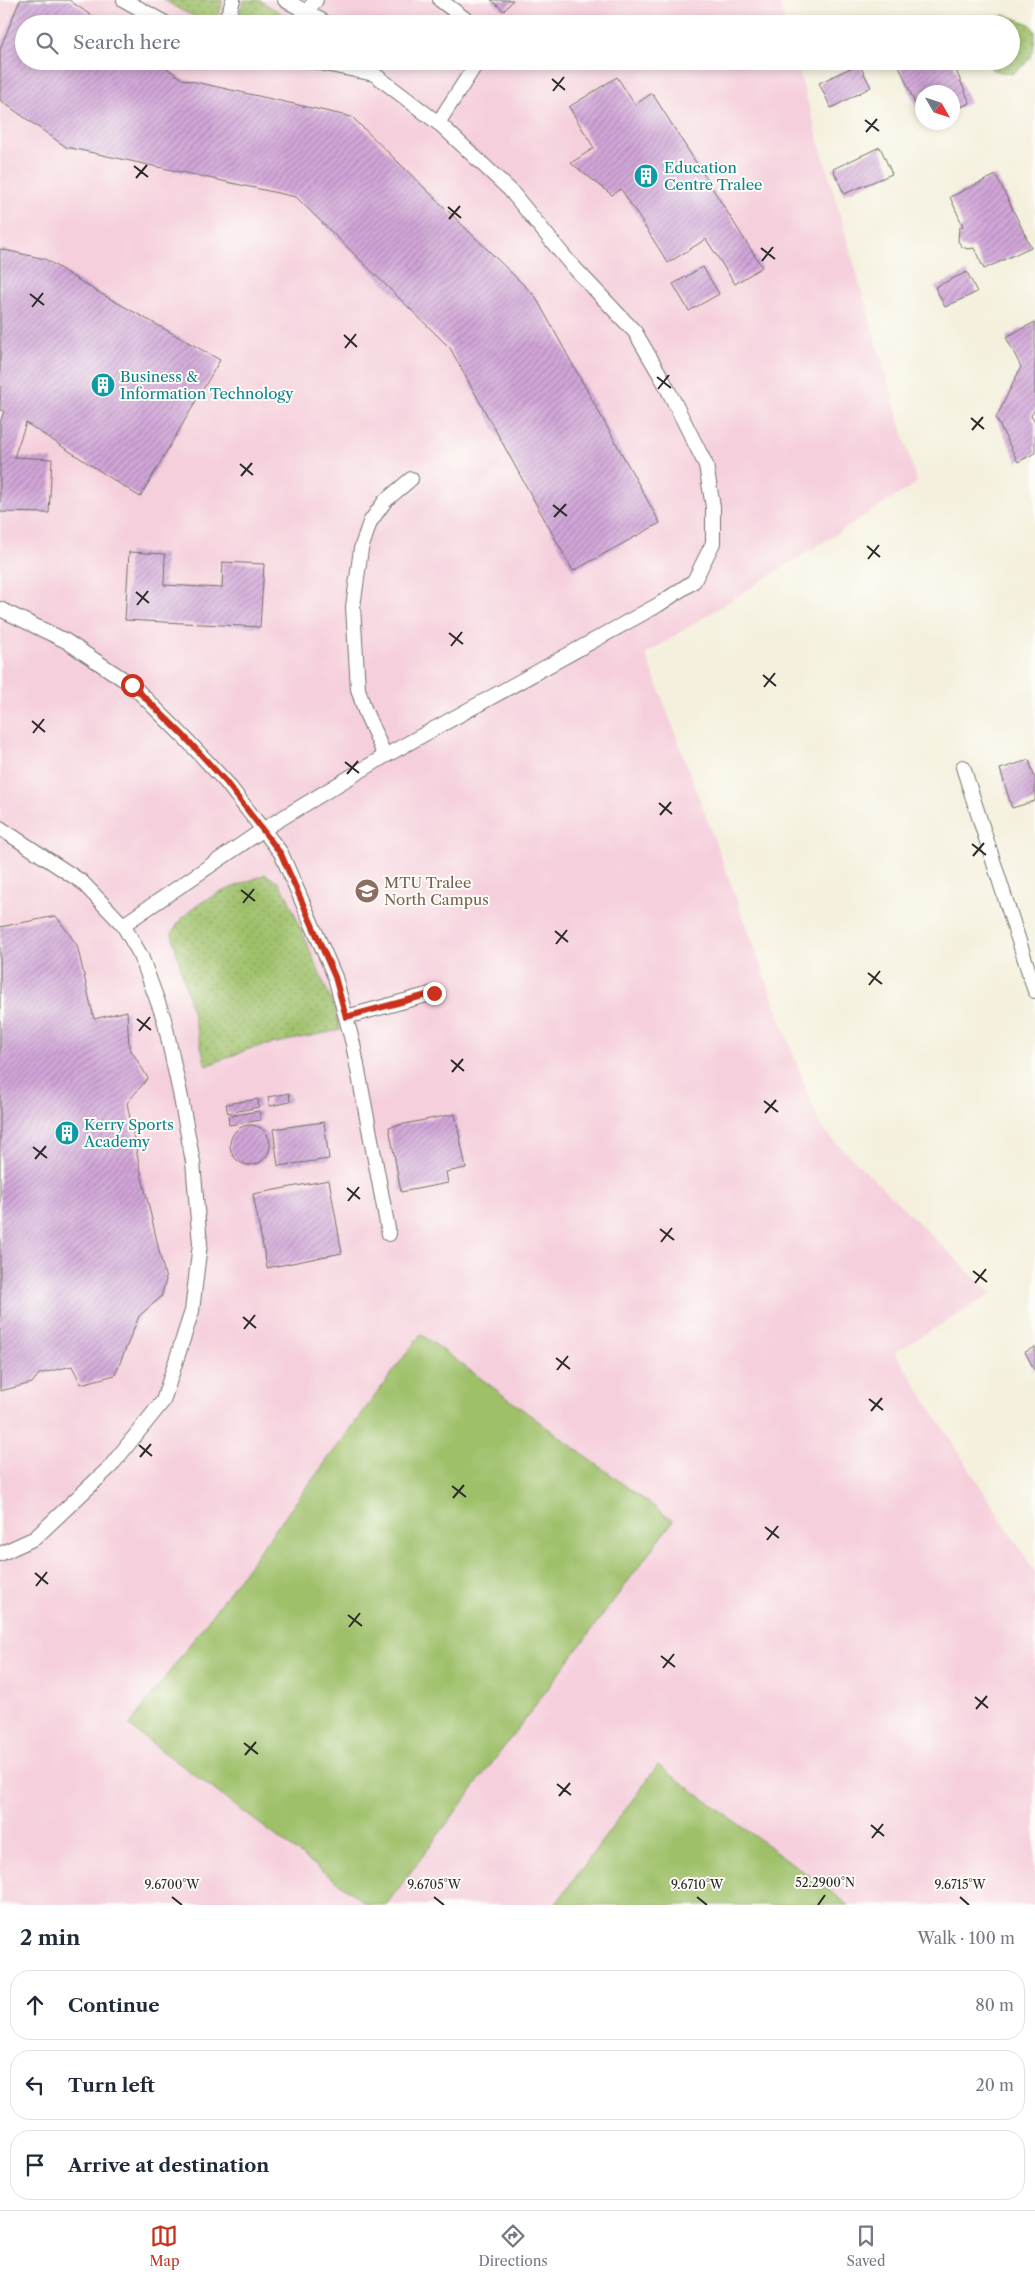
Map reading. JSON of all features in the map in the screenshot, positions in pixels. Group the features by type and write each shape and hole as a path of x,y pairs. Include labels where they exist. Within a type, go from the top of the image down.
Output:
{"lane":[{"path":"124,0 151,15"},
{"path":"227,15 233,0"},
{"path":"286,0 313,15"},
{"path":"307,11 316,0"},
{"path":"440,0 460,15"},
{"path":"355,70 374,74"},
{"path":"124,925 264,829 385,756 658,605 694,581 713,543 713,507 706,465 663,380 635,332 568,261 510,190 438,124 370,70"},
{"path":"438,124 472,70"},
{"path":"385,756 365,710 358,688 352,607 361,549 370,522 385,501 411,479"},
{"path":"0,609 66,641 132,685 184,736 226,782 246,810 264,829 281,854 307,909 335,977 353,1044 389,1234"},
{"path":"963,767 1035,991"},
{"path":"0,828 82,882 124,925 141,956 164,1018 193,1162 200,1244 192,1312 163,1401 110,1467 35,1538 0,1554"},
{"path":"346,1017 434,993"}],"shaded area":[{"name":"MTU Tralee North Campus","path":"0,0 778,0 782,15 15,15 15,70 799,70 917,483 646,654 821,1128 992,1294 895,1352 1035,1572 1035,1905 0,1905"}],"green space":[{"path":"164,0 222,0 220,11 217,15 191,15"},
{"path":"244,0 259,0 284,15 238,15"},
{"path":"1020,20 1030,24 1035,31 1033,51 1020,68"},
{"path":"992,70 1018,70 1011,74"},
{"path":"265,874 278,882 287,896 335,1010 340,1030 252,1048 206,1066 172,934 179,922 189,912 212,896"},
{"path":"421,1334 673,1521 386,1905 368,1905 129,1726"},
{"path":"658,1765 849,1905 555,1905"}],"building":[{"path":"20,0 69,0 90,15 15,15 15,70 170,70 182,79 352,117 535,296 660,523 573,571 450,348 296,197 66,147 0,100 0,49"},
{"path":"491,0 513,0 504,11"},
{"path":"846,70 862,70 871,87 831,108 819,83"},
{"path":"901,70 956,70 970,103 960,107 960,85 915,85 915,103"},
{"name":"Education Centre Tralee","path":"617,77 635,105 652,93 762,267 735,284 706,239 668,263 621,189 612,195 571,163 594,148 569,107"},
{"path":"880,147 892,174 844,194 833,169"},
{"path":"996,175 1031,247 984,269 974,248 962,247 958,241 959,229 963,226 950,197"},
{"name":"Business & Information Technology","path":"0,249 45,259 91,288 220,360 140,497 26,423 14,457 52,459 49,513 0,512 0,423 4,411 0,410"},
{"path":"703,267 719,294 689,311 673,284"},
{"path":"967,272 977,292 945,307 935,287"},
{"path":"1035,322 1035,409 1031,416 1035,423 1035,453 1018,462 996,418 1021,367 1006,337"},
{"path":"129,552 165,554 164,585 222,588 223,562 264,564 260,627 125,620"},
{"path":"1029,760 1035,779 1035,801 1012,808 1000,769"},
{"name":"Kerry Sports Academy","path":"56,916 77,945 94,1019 127,1011 129,1047 148,1078 127,1103 166,1280 161,1297 139,1316 115,1375 81,1384 72,1366 39,1374 32,1383 0,1391 0,927"},
{"path":"289,1093 290,1102 270,1106 268,1097"},
{"path":"258,1099 259,1107 228,1113 226,1104"},
{"path":"259,1111 261,1120 229,1125 228,1116"},
{"path":"455,1114 466,1168 446,1172 448,1183 401,1192 389,1127"},
{"path":"324,1122 329,1159 278,1166 273,1129"},
{"path":"250,1125 264,1131 270,1145 264,1159 250,1165 236,1159 230,1145 236,1131"},
{"path":"329,1180 342,1253 267,1268 253,1194"},
{"path":"1035,1347 1035,1371 1025,1352"}],"place":[{"name":"Education Centre Tralee","path":"646,176"},
{"name":"Business & Information Technology","path":"103,385"},
{"name":"MTU Tralee North Campus","path":"367,891"},
{"name":"Kerry Sports Academy","path":"67,1133"}],"route":[{"path":"132,685 184,736 226,782 246,810 264,829 281,854 307,909 335,977 346,1017 434,993"}]}
